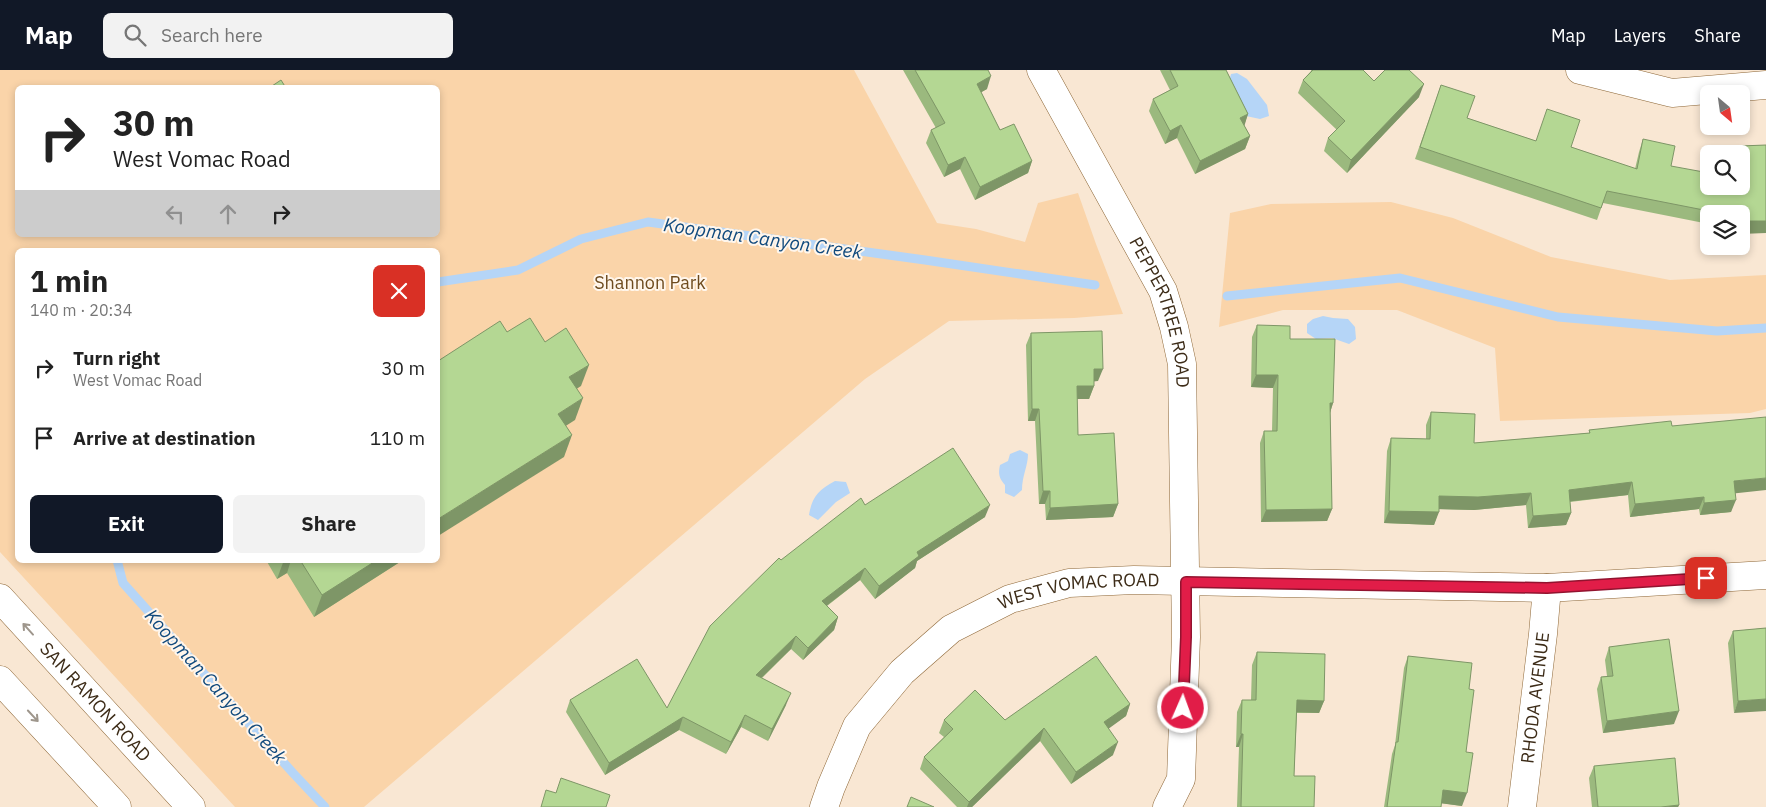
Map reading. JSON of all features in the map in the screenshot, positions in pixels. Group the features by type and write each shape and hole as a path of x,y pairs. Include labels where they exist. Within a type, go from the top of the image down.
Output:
{"street":[{"name":"PEPPERTREE ROAD","path":"1041,70 1163,291 1174,327 1182,364 1186,637 1181,779 1167,807"},
{"path":"1580,70 1672,93 1766,85"},
{"name":"WEST VOMAC ROAD","path":"824,807 857,726 902,672 951,629 1010,599 1069,583 1134,580 1547,588 1766,575"},
{"name":"RHODA AVENUE","path":"1522,807 1547,588"},
{"name":"SAN RAMON ROAD","path":"0,598 191,807"},
{"path":"0,680 117,807"}],"green space":[{"name":"Shannon Park","path":"0,70 854,70 937,223 976,229 1025,242 1038,203 1078,193 1123,314 1074,318 949,321 865,379 364,807 235,807 0,552"},
{"path":"1391,202 1453,218 1551,257 1670,280 1766,275 1766,409 1750,413 1500,421 1495,348 1397,310 1283,310 1219,327 1230,213 1271,204"}],"water":[{"path":"1237,73 1247,79 1267,105 1269,116 1260,119 1246,116 1228,85 1231,74"},
{"path":"1323,316 1348,319 1355,327 1356,339 1349,344 1332,338 1316,339 1307,333 1307,324 1313,319"},
{"path":"1020,450 1028,454 1028,458 1022,490 1014,497 1005,493 1005,485 1001,480 999,468 1000,465 1008,461 1010,454"},
{"path":"835,481 846,482 850,493 836,502 818,520 809,515 812,503 817,495"}],"building":[{"path":"915,70 988,70 991,76 977,84 1000,130 1014,124 1032,161 980,187 965,157 948,165 931,130 945,123"},
{"path":"1170,70 1226,70 1248,114 1240,118 1250,136 1200,161 1181,125 1170,131 1153,99 1178,86"},
{"path":"1313,70 1363,70 1374,81 1385,70 1409,70 1424,84 1351,160 1328,138 1345,121 1303,80"},
{"path":"281,80 284,85 274,85"},
{"path":"1441,85 1475,96 1467,118 1536,141 1547,109 1580,120 1571,147 1637,169 1643,139 1675,146 1671,166 1700,171 1700,195 1750,195 1750,146 1766,145 1766,221 1750,221 1750,205 1700,205 1700,209 1607,191 1601,208 1420,147"},
{"path":"530,318 545,342 566,328 589,365 569,377 583,398 558,414 572,435 440,518 440,360 500,321 507,332"},
{"path":"1257,325 1290,326 1290,339 1335,339 1333,403 1330,403 1332,509 1266,510 1264,431 1277,431 1278,375 1256,375"},
{"path":"1102,331 1103,369 1094,369 1094,386 1077,386 1078,435 1114,433 1118,504 1050,508 1050,491 1043,491 1039,409 1032,409 1031,333"},
{"path":"1431,412 1475,414 1474,443 1590,433 1589,430 1671,421 1672,426 1766,417 1766,478 1734,481 1736,500 1704,503 1704,497 1635,504 1632,482 1569,490 1571,513 1533,516 1531,493 1478,497 1439,496 1439,512 1389,511 1391,438 1430,439"},
{"path":"953,448 990,505 917,552 919,556 879,586 865,568 822,601 838,617 808,648 796,636 756,675 791,693 772,729 745,715 731,742 683,717 609,763 570,700 637,659 667,708 710,626 779,558 781,560 861,498 865,505"},
{"path":"302,563 372,563 322,595"},
{"path":"1766,628 1766,699 1738,701 1733,631"},
{"path":"1669,639 1679,711 1607,721 1601,677 1613,676 1609,647"},
{"path":"1257,652 1325,654 1324,701 1297,700 1294,776 1315,776 1314,807 1241,807 1242,700 1256,700"},
{"path":"1096,656 1130,704 1104,722 1118,742 1076,772 1044,728 969,802 924,757 953,729 944,720 975,690 1005,720"},
{"path":"1408,656 1472,663 1469,689 1474,690 1466,752 1473,753 1467,793 1443,790 1441,807 1387,807 1396,742 1398,742"},
{"path":"1675,758 1679,805 1661,807 1598,807 1594,766"},
{"path":"561,778 610,795 606,807 541,807 546,790 556,793"},
{"path":"911,797 934,807 907,807"}],"waterway":[{"name":"Koopman Canyon Creek","path":"440,282 518,270 581,239 648,222 1095,285"},
{"name":"Koopman Canyon Creek","path":"1227,296 1400,278 1558,317 1717,331 1766,328"},
{"name":"Koopman Canyon Creek","path":"118,563 123,583 325,807"}],"route":[{"path":"1183,708 1186,582 1547,588 1706,578"}]}
